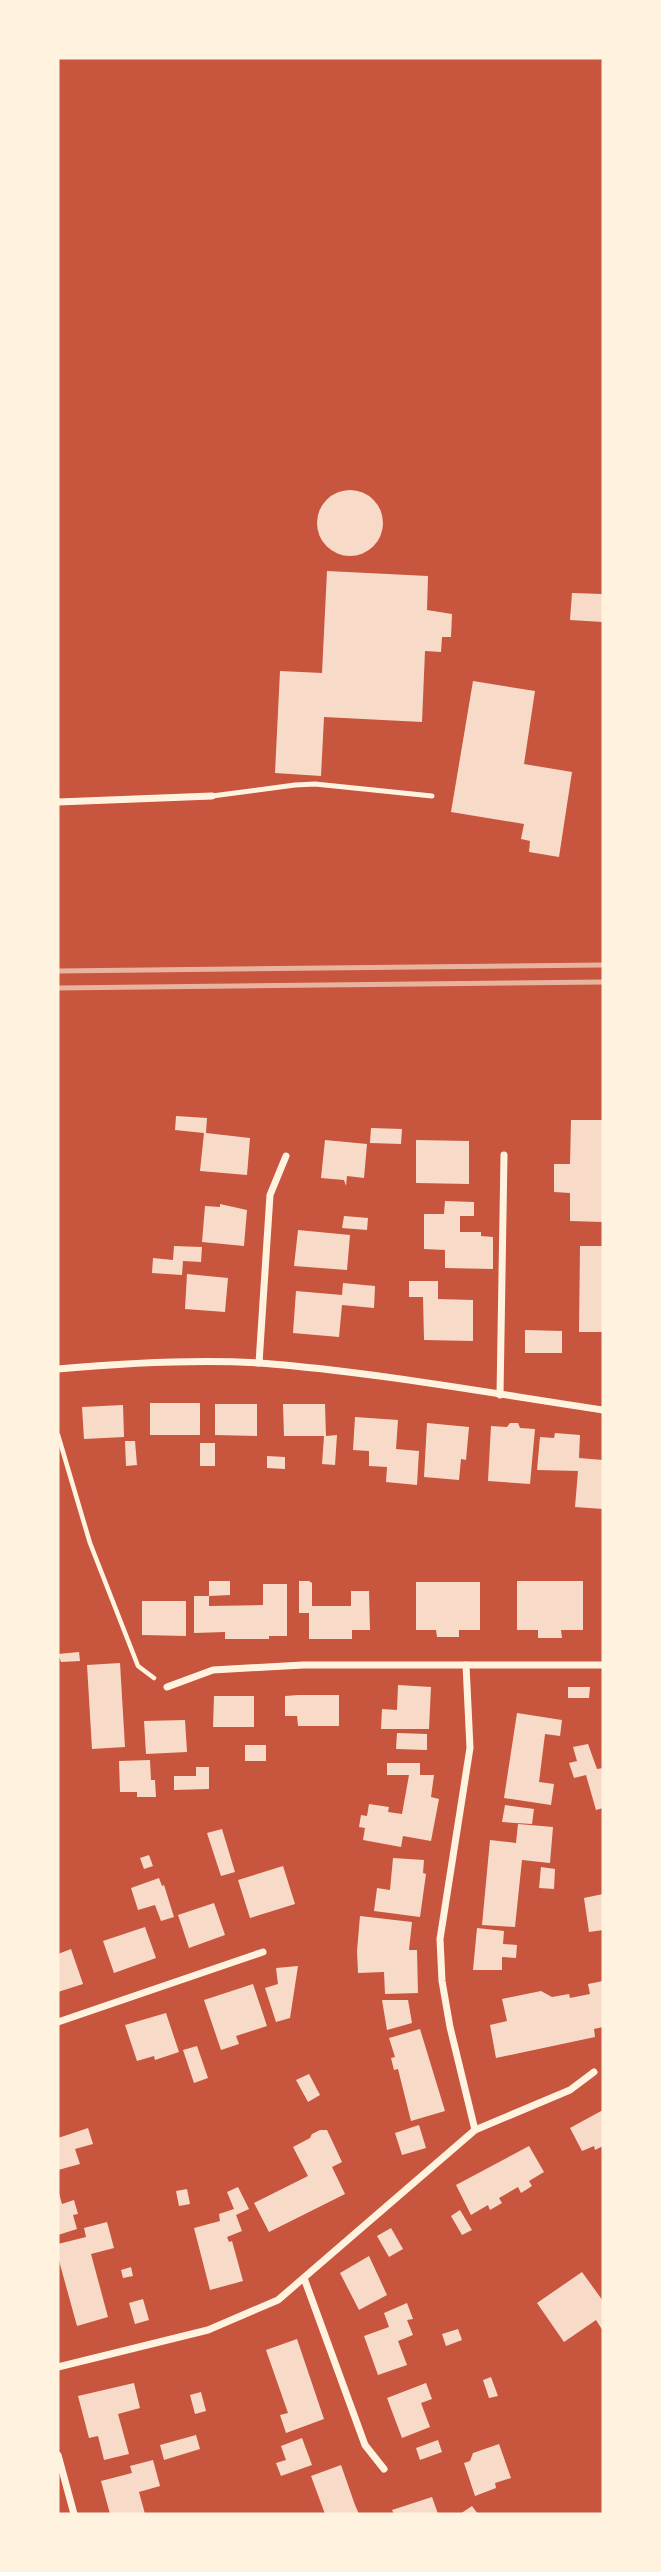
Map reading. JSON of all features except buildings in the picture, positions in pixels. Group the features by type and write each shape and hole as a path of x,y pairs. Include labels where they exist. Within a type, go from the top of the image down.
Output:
{"street":[{"path":"58,802 212,796"},
{"path":"259,1363 270,1195 286,1156"},
{"path":"500,1395 504,1156"},
{"path":"58,1369 132,1362 259,1363 603,1409"},
{"path":"167,1688 213,1670 303,1665 603,1665"},
{"path":"466,1665 470,1748 440,1939 442,1981 450,2028 475,2130"},
{"path":"58,2022 263,1952"},
{"path":"58,2367 208,2330 278,2301 475,2130 570,2090 594,2072"},
{"path":"304,2278 365,2445 384,2469"},
{"path":"58,2455 74,2514"}],"lane":[{"path":"212,796 315,784 432,796"}],"path":[{"path":"58,1435 90,1543 138,1666 167,1688"}],"railway":[{"path":"58,971 603,965"},
{"path":"58,988 603,982"}]}
